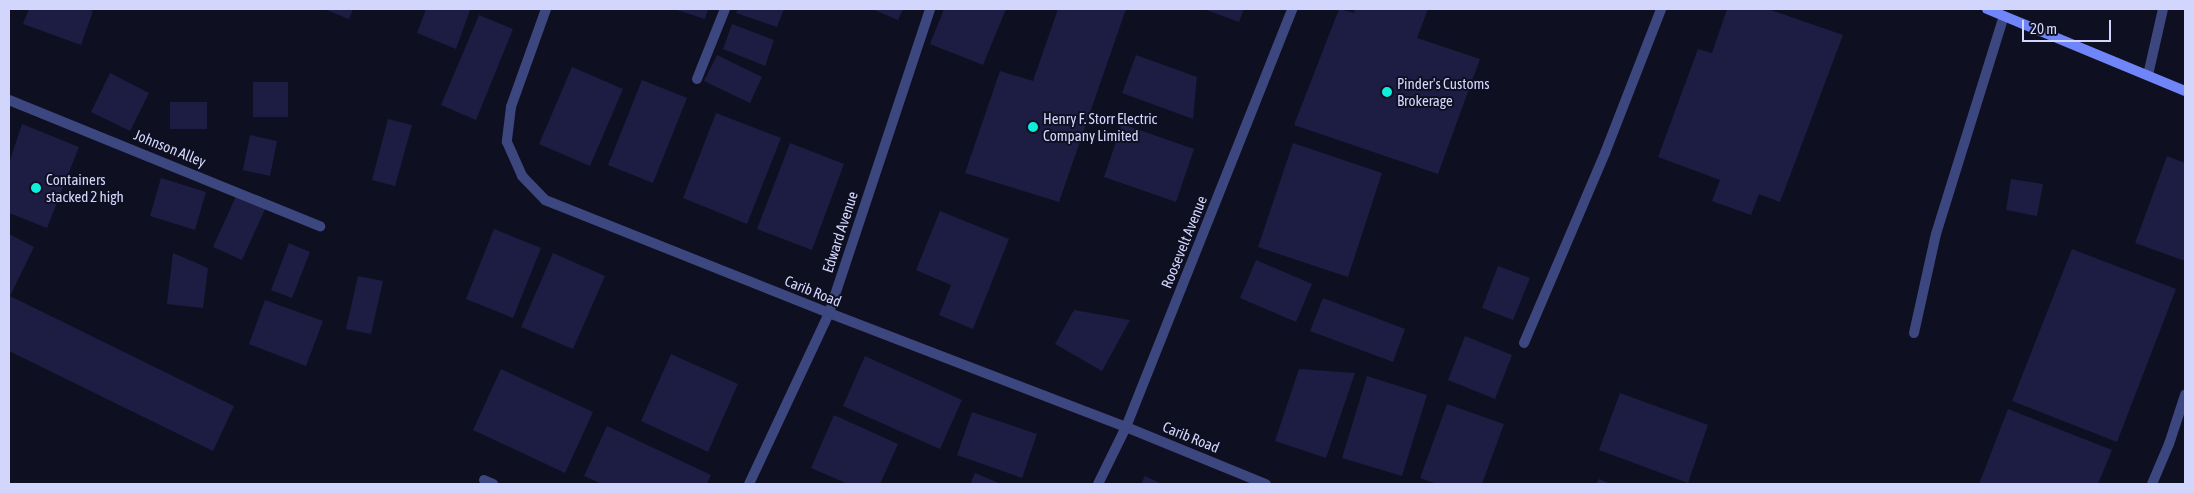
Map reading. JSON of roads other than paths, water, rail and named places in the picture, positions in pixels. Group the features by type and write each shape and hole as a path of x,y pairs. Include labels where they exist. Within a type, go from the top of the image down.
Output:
{"main road":[{"path":"1987,9 2185,91"}],"street":[{"name":"Carib Road","path":"546,9 511,107 507,142 522,176 545,200 829,313 1126,427 1266,484"},
{"path":"697,80 725,9"},
{"name":"Edward Avenue","path":"749,484 829,313 930,9"},
{"name":"Roosevelt Avenue","path":"1098,484 1126,427 1292,9"},
{"path":"1524,343 1605,153 1661,9"},
{"path":"2148,75 2163,9"},
{"path":"1914,333 1936,234 2004,16"},
{"name":"Johnson Alley","path":"9,100 320,226"},
{"path":"2152,484 2169,444 2185,395"}],"place":[{"name":"Pinder's Customs Brokerage","path":"1387,92"},
{"name":"Henry F. Storr Electric Company Limited","path":"1033,127"},
{"name":"Containers stacked 2 high","path":"36,188"}]}
